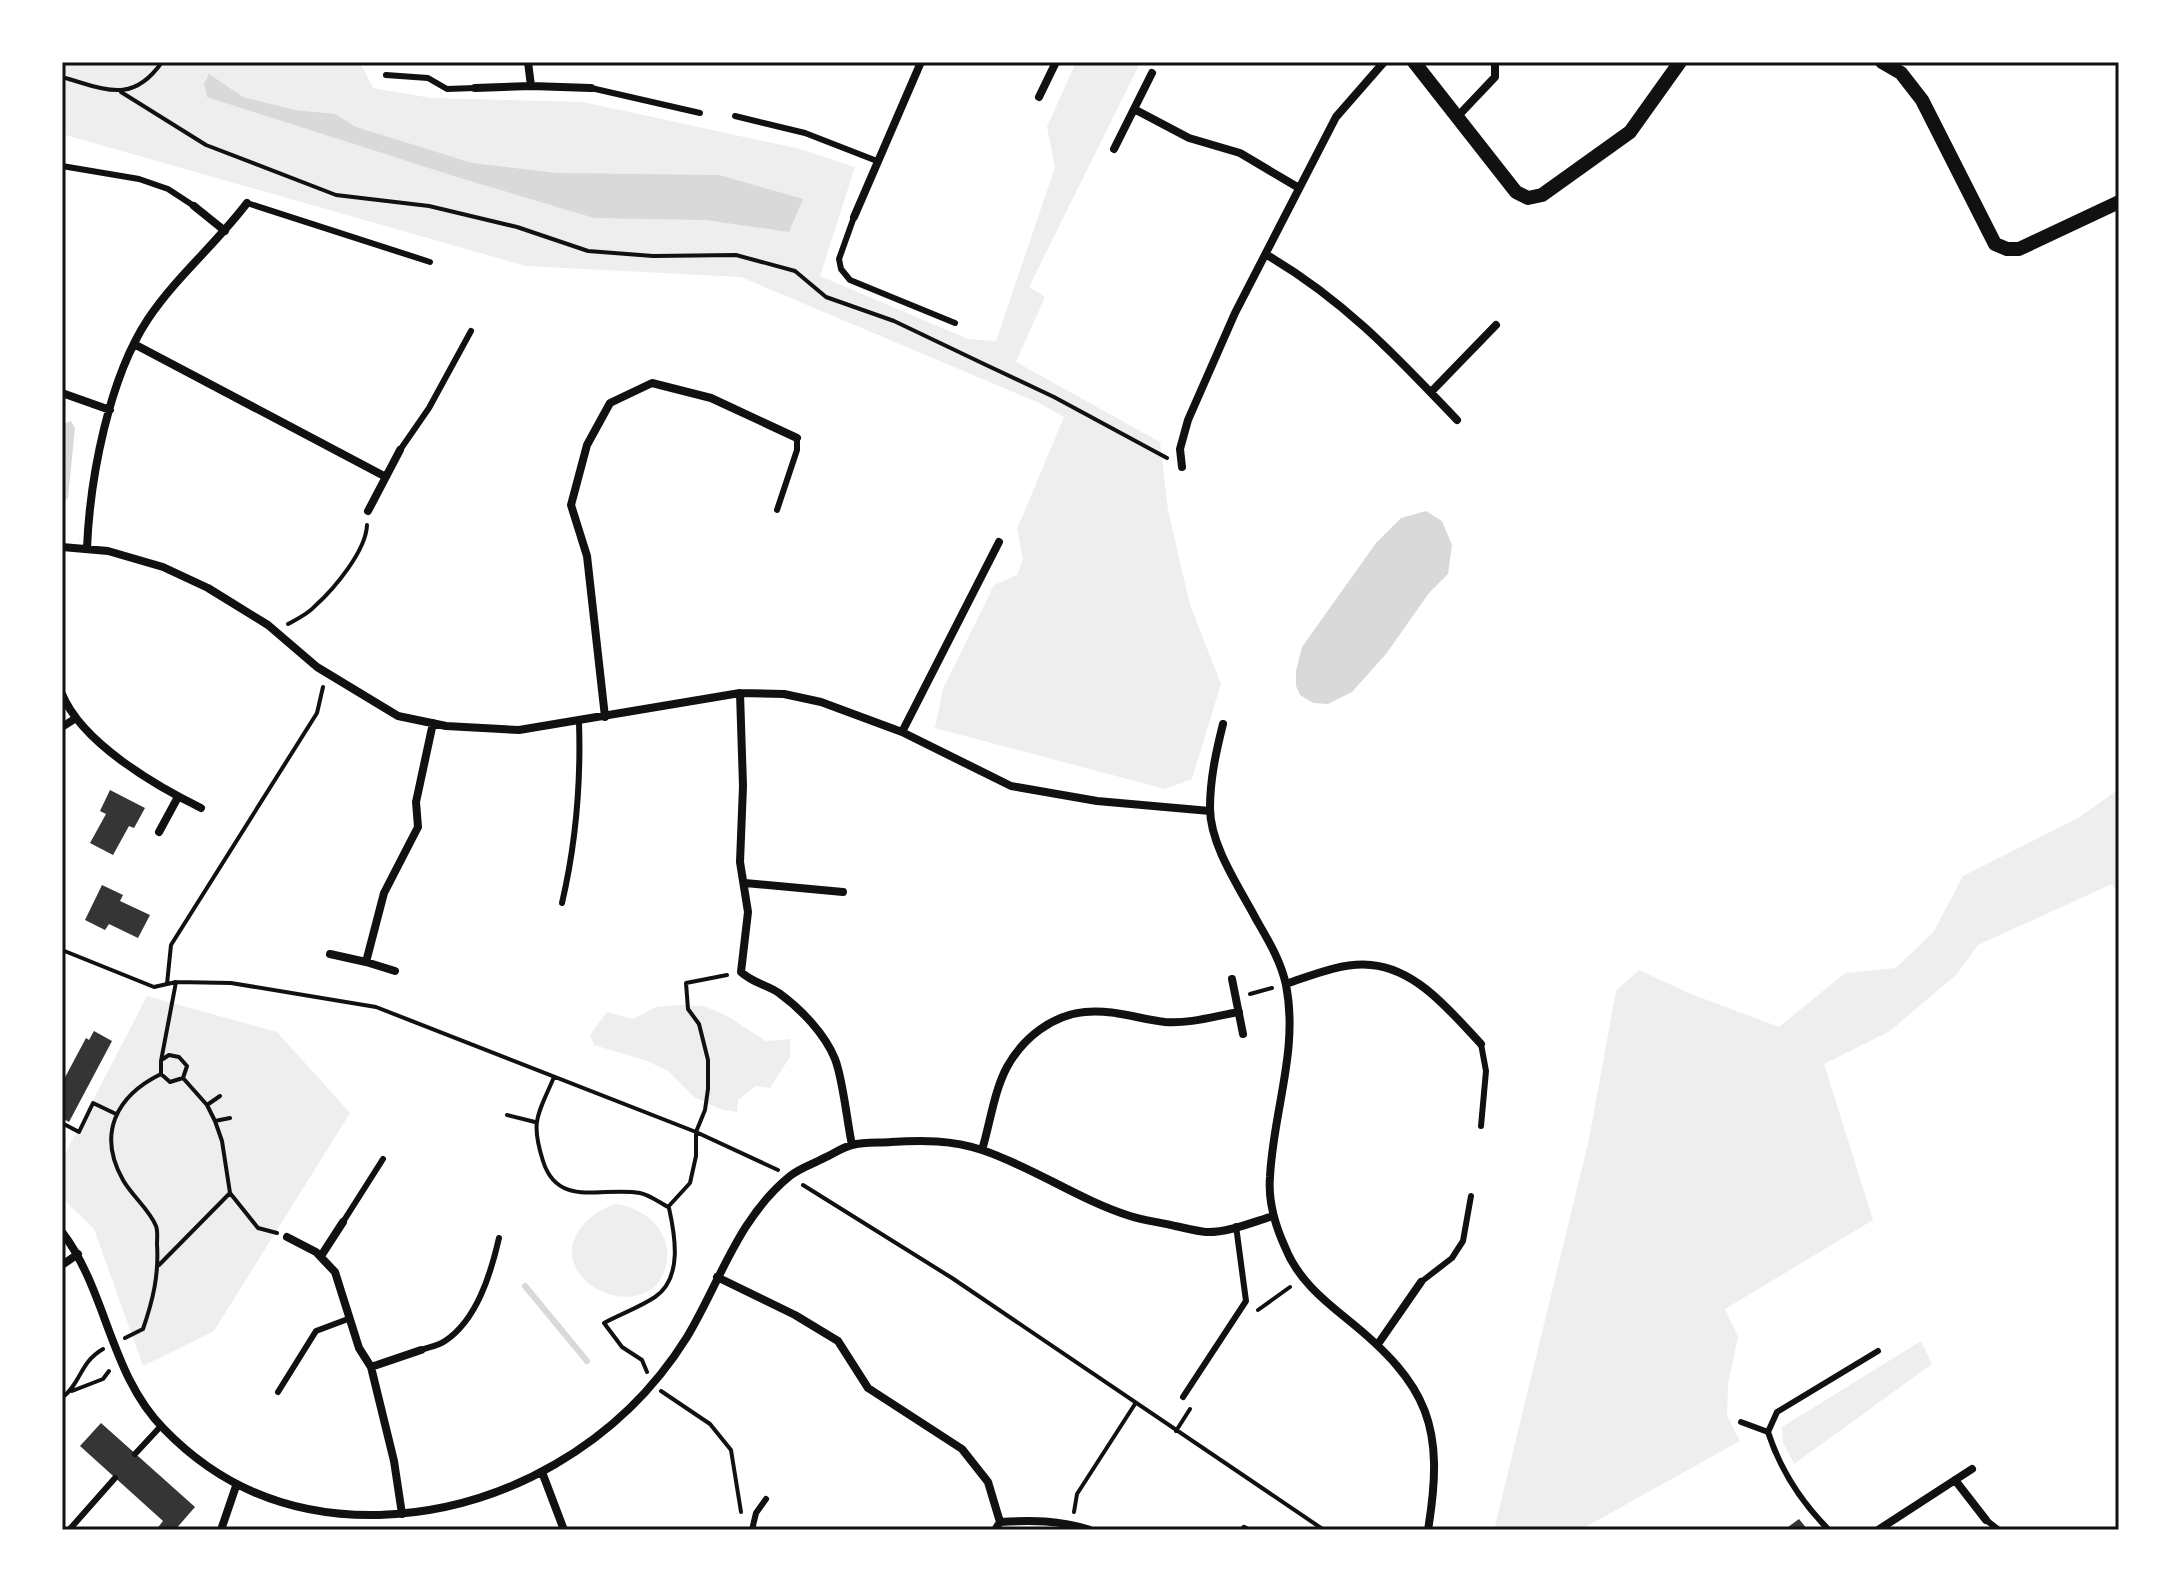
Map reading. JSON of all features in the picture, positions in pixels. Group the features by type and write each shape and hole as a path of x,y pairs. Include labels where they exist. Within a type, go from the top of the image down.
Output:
{"street":[{"path":"528,62 531,86"},
{"path":"854,217 921,62"},
{"path":"1039,97 1056,62"},
{"path":"1182,467 1180,449 1188,420 1235,313 1336,117 1384,62"},
{"path":"1414,62 1516,192 1528,198 1542,195 1630,132 1680,62"},
{"path":"1458,116 1495,77 1495,62"},
{"path":"1882,62 1901,73 1922,100 1995,244 2007,249 2019,249 2119,202"},
{"path":"1114,149 1152,73"},
{"path":"475,88 591,88"},
{"path":"1134,109 1189,138 1240,153 1299,188"},
{"path":"87,548 90,509 110,410 134,344 172,287 247,203"},
{"path":"194,206 225,231"},
{"path":"1267,255 1323,291 1358,319 1457,420"},
{"path":"1431,392 1496,325"},
{"path":"134,344 386,477"},
{"path":"605,717 587,556 571,505 587,445 610,403 652,383 711,398 797,438"},
{"path":"62,393 110,410"},
{"path":"368,511 400,450"},
{"path":"902,732 999,542"},
{"path":"62,547 108,551 163,567 230,600 325,672 398,716 433,723 519,730 740,693 784,694 821,702 902,732 1011,786 1097,801 1210,811"},
{"path":"740,693 743,786 740,862 748,912 741,972 750,980 777,992 805,1015 823,1040 835,1059 852,1145"},
{"path":"62,694 76,718 139,775 201,808"},
{"path":"62,727 76,718"},
{"path":"366,962 384,893 418,827 416,802 433,723"},
{"path":"1223,724 1213,765 1210,811 1222,855 1280,963 1291,1024 1270,1178 1273,1216 1301,1278 1378,1344 1409,1378 1423,1406 1436,1457 1435,1489 1428,1530"},
{"path":"159,832 178,797"},
{"path":"745,883 843,892"},
{"path":"330,954 395,971"},
{"path":"1286,984 1350,966 1372,965 1387,969 1428,990 1481,1044"},
{"path":"1232,979 1243,1034"},
{"path":"982,1150 1006,1070 1029,1038 1045,1026 1086,1012 1166,1022 1186,1022 1239,1012"},
{"path":"62,1232 78,1254 112,1343 147,1410 185,1450 236,1486 268,1498 312,1509 368,1515 402,1514 467,1503 499,1493 585,1446 635,1404 664,1371 689,1333 735,1242 756,1212 790,1176 852,1145 933,1139 982,1150 1129,1216 1208,1232 1273,1216"},
{"path":"321,1256 343,1222"},
{"path":"287,1237 321,1256 335,1272 348,1319 359,1348 371,1367 394,1461 402,1514"},
{"path":"62,1265 78,1254"},
{"path":"717,1277 795,1315 838,1341 868,1388 962,1449 988,1482 998,1526 1034,1519 1090,1530"},
{"path":"1378,1344 1421,1282"},
{"path":"371,1367 421,1350"},
{"path":"1878,1530 1972,1469"},
{"path":"542,1472 564,1530"},
{"path":"1955,1480 1986,1520"},
{"path":"221,1530 236,1486"}],"lane":[{"path":"386,75 428,78 447,89 475,88"},
{"path":"591,88 700,113"},
{"path":"735,116 805,133 877,161"},
{"path":"62,166 139,179 168,189 194,206"},
{"path":"247,203 430,262"},
{"path":"854,217 839,259 841,269 850,280 955,323"},
{"path":"400,450 429,408 471,331"},
{"path":"777,510 797,450 797,438"},
{"path":"562,903 576,829 579,722"},
{"path":"1481,1044 1486,1071 1481,1126"},
{"path":"343,1222 383,1159"},
{"path":"1421,1282 1452,1258 1463,1241 1471,1196"},
{"path":"1183,1397 1246,1301 1236,1226"},
{"path":"421,1350 444,1343 458,1329 492,1270 499,1238"},
{"path":"278,1392 316,1331 348,1319"},
{"path":"1829,1530 1808,1509 1775,1453 1768,1432 1777,1412 1878,1351"},
{"path":"1741,1422 1768,1432"},
{"path":"135,1454 161,1426"},
{"path":"69,1530 115,1478"},
{"path":"752,1530 756,1513 766,1499"},
{"path":"1033,1530 1034,1519"},
{"path":"1986,1520 1999,1530"}],"path":[{"path":"121,92 150,78 162,62"},
{"path":"62,77 121,92 206,145 336,195 429,206 517,227 588,251 653,256 736,255 795,271 826,297 894,321 1026,384 1152,448 1182,467"},
{"path":"275,632 313,609 347,569 367,537 368,511"},
{"path":"167,984 171,945 317,713 325,672"},
{"path":"62,950 154,987 176,982 231,983 376,1007 696,1132 790,1176 952,1278 1324,1530"},
{"path":"668,1207 690,1183 696,1156 696,1132 705,1110 708,1060 699,1024 688,1009 686,983 741,972"},
{"path":"176,982 161,1074 170,1082 183,1078"},
{"path":"1236,998 1286,984"},
{"path":"161,1061 169,1055 179,1057 187,1066 183,1078"},
{"path":"119,1340 143,1329 153,1299 159,1265 156,1227 122,1179 109,1138 116,1114 130,1093 161,1074"},
{"path":"554,1077 535,1122 547,1174 562,1189 583,1193 643,1194 668,1207 674,1231 675,1258 671,1275 658,1295 604,1323 622,1347 642,1360 652,1385 710,1424 731,1450 742,1517"},
{"path":"183,1078 207,1105 222,1141 230,1193 258,1228"},
{"path":"207,1105 220,1096"},
{"path":"62,1123 79,1132 93,1103 116,1114"},
{"path":"507,1115 535,1122"},
{"path":"215,1121 230,1118"},
{"path":"159,1265 230,1193"},
{"path":"70,1392 90,1356 107,1346"},
{"path":"62,1398 103,1379 111,1370"},
{"path":"1071,1524 1077,1494 1135,1404"}],"shaded area":[{"path":"62,62 360,62 373,88 431,98 583,102 800,149 855,167 820,276 968,339 996,341 1055,167 1047,127 1076,62 1140,63 1029,287 1045,297 1016,362 1160,442 1168,510 1190,605 1221,684 1192,779 1165,789 935,728 943,689 994,585 1017,575 1023,559 1017,529 1064,417 1039,403 741,277 526,266 62,134"},
{"path":"209,74 243,97 294,110 335,114 356,127 472,163 557,173 719,175 803,199 789,232 706,220 594,218 207,97 204,84"},
{"path":"71,421 75,428 68,498 62,504 62,424"},
{"path":"1426,511 1442,521 1452,545 1448,574 1429,593 1386,654 1352,692 1328,704 1313,703 1300,695 1296,686 1296,671 1302,647 1376,543 1401,518"},
{"path":"2119,789 2119,896 2112,884 1978,945 1957,974 1890,1031 1824,1064 1873,1220 1725,1309 1738,1337 1728,1384 1727,1416 1740,1441 1580,1530 1494,1530 1589,1139 1616,991 1639,970 1691,994 1779,1027 1845,973 1896,968 1934,931 1963,876 2078,818"},
{"path":"147,996 277,1032 350,1113 214,1331 143,1366 94,1229 62,1198 62,1160"},
{"path":"704,1006 727,1016 766,1041 790,1039 790,1057 770,1088 756,1086 738,1100 737,1112 720,1109 694,1097 668,1071 647,1061 594,1045 590,1035 607,1012 633,1019 656,1007"},
{"path":"615,1204 639,1211 649,1218 657,1226 667,1247 664,1272 658,1283 639,1295 615,1296 592,1286 575,1266 572,1255 577,1233 584,1224 593,1215"},
{"path":"1921,1341 1932,1364 1794,1464 1783,1443 1782,1427"}],"building":[{"path":"110,790 145,808 134,828 129,826 113,855 90,843 106,814 100,811"},
{"path":"102,885 123,895 120,901 150,915 138,938 109,924 105,930 85,920"},
{"path":"94,1031 112,1041 69,1122 62,1118 62,1083 86,1038 89,1040"},
{"path":"101,1423 195,1507 175,1530 156,1530 163,1521 80,1446"},
{"path":"1799,1519 1808,1530 1784,1530"}],"waterway":[{"path":"525,1286 587,1361"}]}
